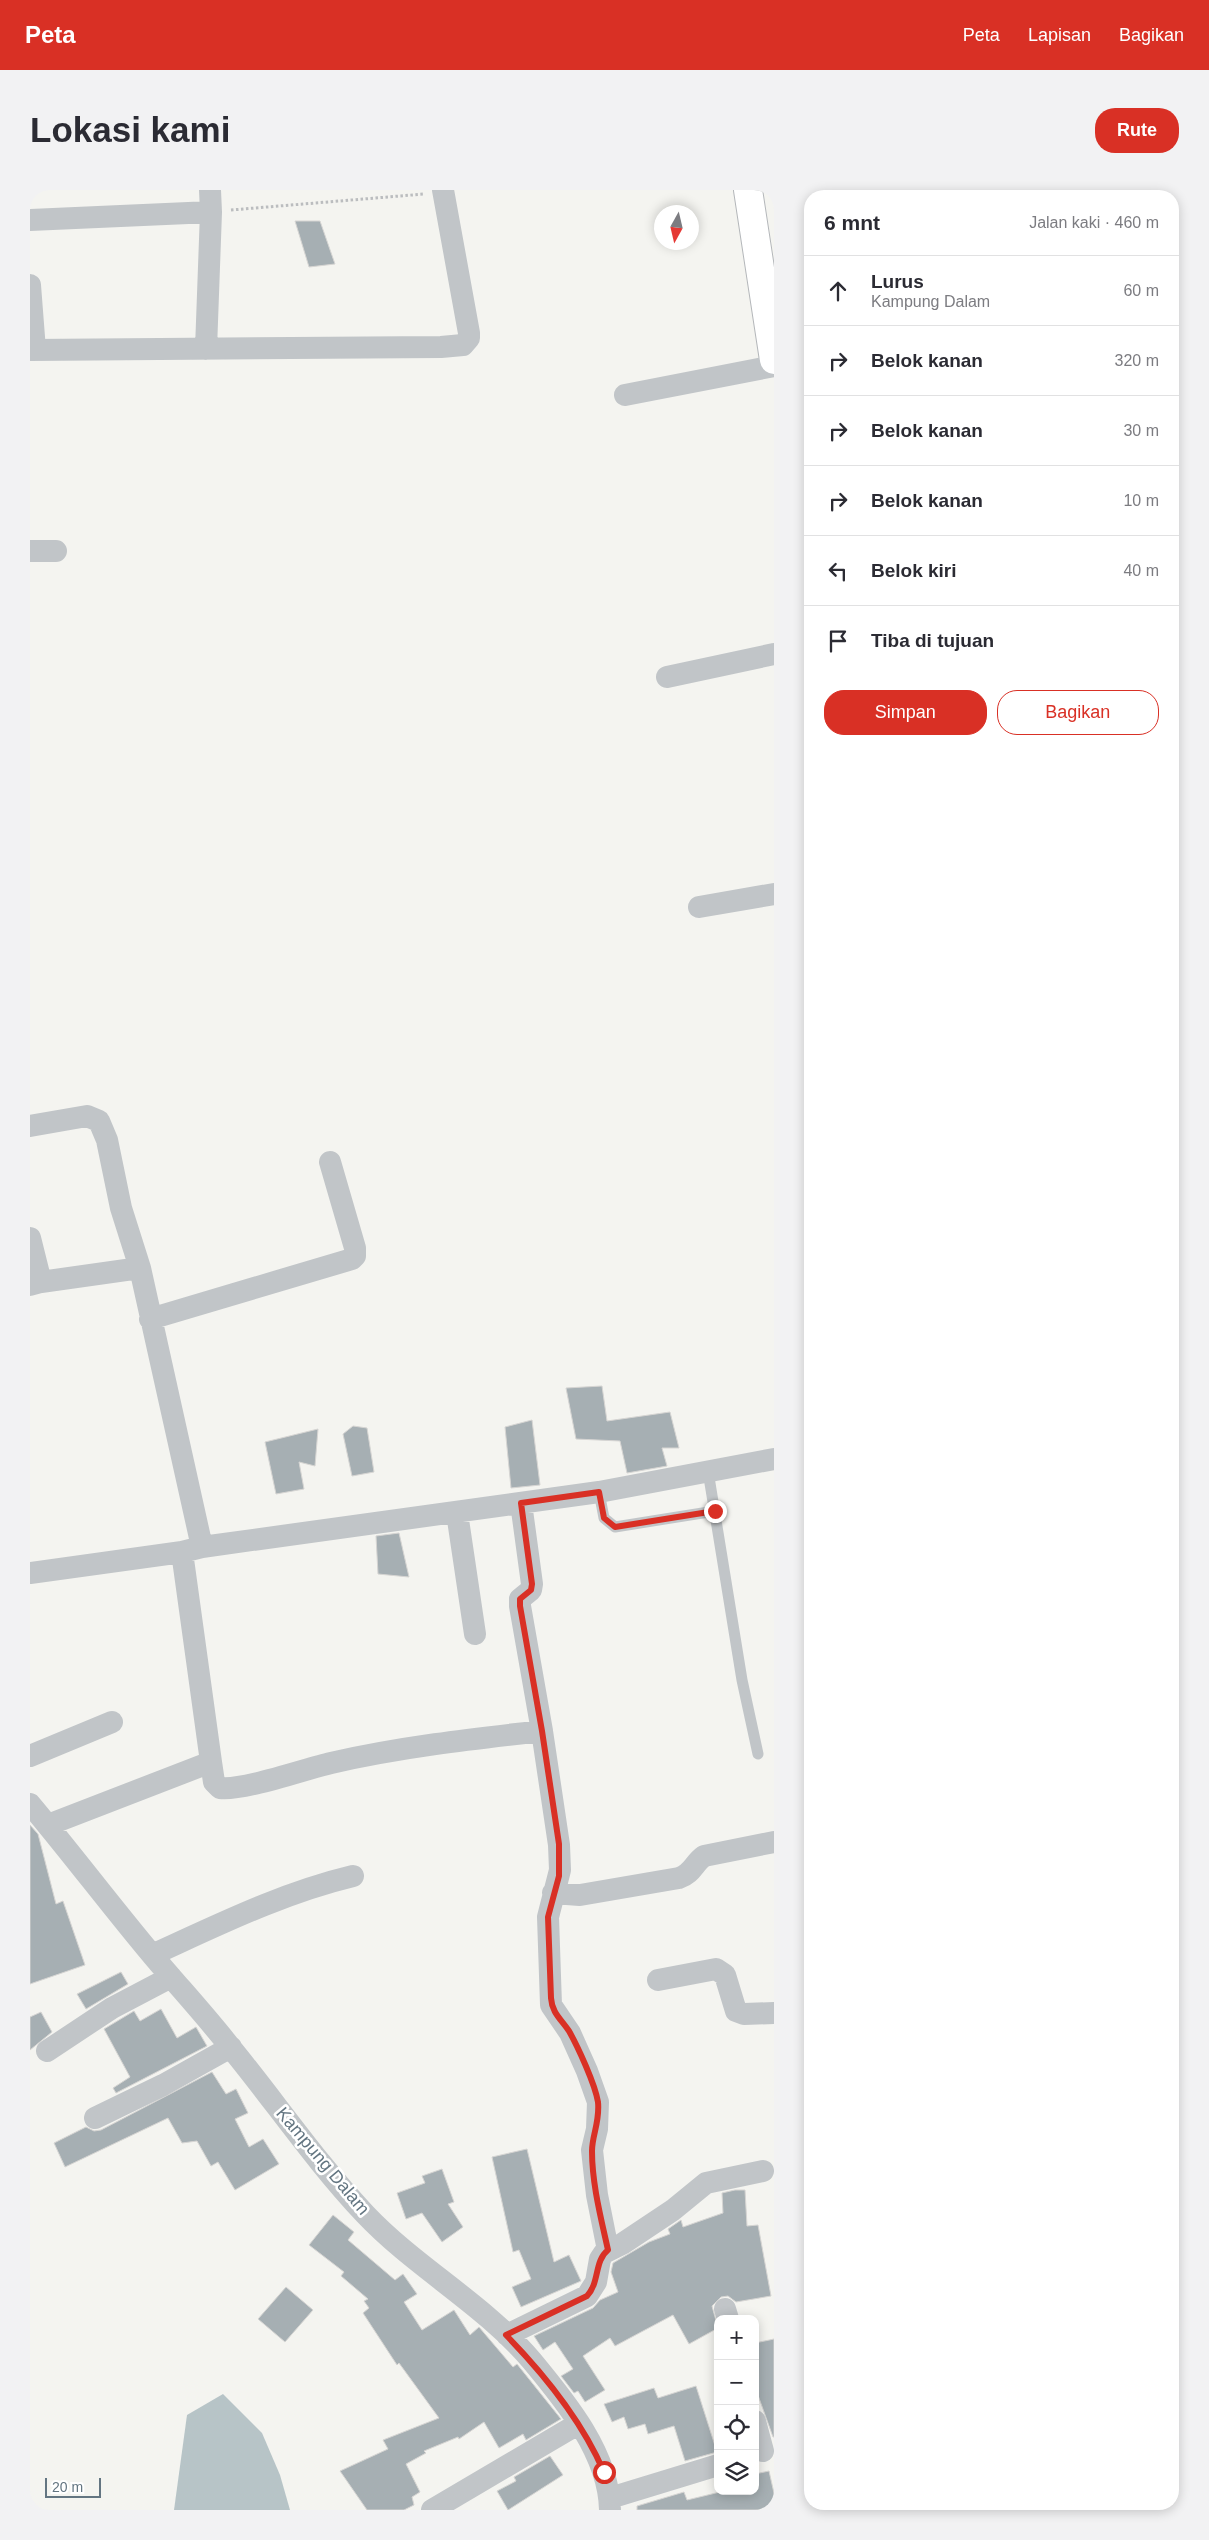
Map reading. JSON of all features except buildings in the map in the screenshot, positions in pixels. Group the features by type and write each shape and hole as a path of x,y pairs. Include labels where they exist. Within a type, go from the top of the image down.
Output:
{"highway":[{"path":"748,190 774,360"}],"street":[{"path":"30,285 32,350 441,347 463,345 469,338 469,333 443,191"},
{"path":"30,220 210,201 206,349"},
{"path":"625,395 774,366"},
{"path":"30,551 56,552"},
{"path":"668,677 774,654"},
{"path":"699,907 774,894"},
{"path":"30,1126 87,1116 99,1122 106,1140 121,1208 140,1268 192,1549 210,1762 217,1786 231,1788 331,1763 426,1745 542,1731"},
{"path":"150,1319 352,1259 355,1256 355,1248 330,1162"},
{"path":"30,1238 35,1283 140,1268"},
{"path":"30,1573 599,1492 774,1458"},
{"path":"521,1503 532,1584 531,1590 520,1599 520,1606 559,1844 559,1876 553,1893 548,1924 551,2005 570,2033 598,2102 597,2129 592,2150 597,2195 608,2250"},
{"path":"457,1513 475,1634"},
{"path":"30,1756 112,1722"},
{"path":"48,1825 210,1762"},
{"name":"Kampung Dalam","path":"30,1804 152,1955 230,2047 338,2184 392,2240 506,2335 532,2361 578,2424 604,2472 610,2504"},
{"path":"553,1893 580,1895 679,1878 690,1873 698,1860 704,1856 774,1842"},
{"path":"152,1955 247,1911 298,1891 353,1876"},
{"path":"658,1980 716,1969 725,1976 736,2011 744,2014 774,2013"},
{"path":"47,2050 112,2008 171,1977"},
{"path":"95,2118 163,2085 230,2047"},
{"path":"506,2335 587,2296 594,2288 601,2256 673,2210 706,2183 763,2170"},
{"path":"432,2510 578,2424"},
{"path":"759,2434 764,2450"},
{"path":"610,2504 714,2466"}],"lane":[{"path":"708,1471 742,1680 758,1754"},
{"path":"599,1492 604,1518 615,1527 715,1511"}],"path":[{"path":"210,201 443,191"}],"shaded area":[{"path":"223,2394 262,2433 280,2475 290,2510 174,2510 187,2415"}],"route":[{"path":"604,2472 592,2446 565,2404 532,2361 506,2335 587,2296 594,2288 601,2256 608,2250 597,2195 592,2150 597,2129 598,2102 594,2087 570,2033 552,2009 548,1917 560,1870 559,1844 520,1606 520,1599 532,1588 521,1503 599,1492 604,1518 607,1523 615,1527 715,1511"}]}
